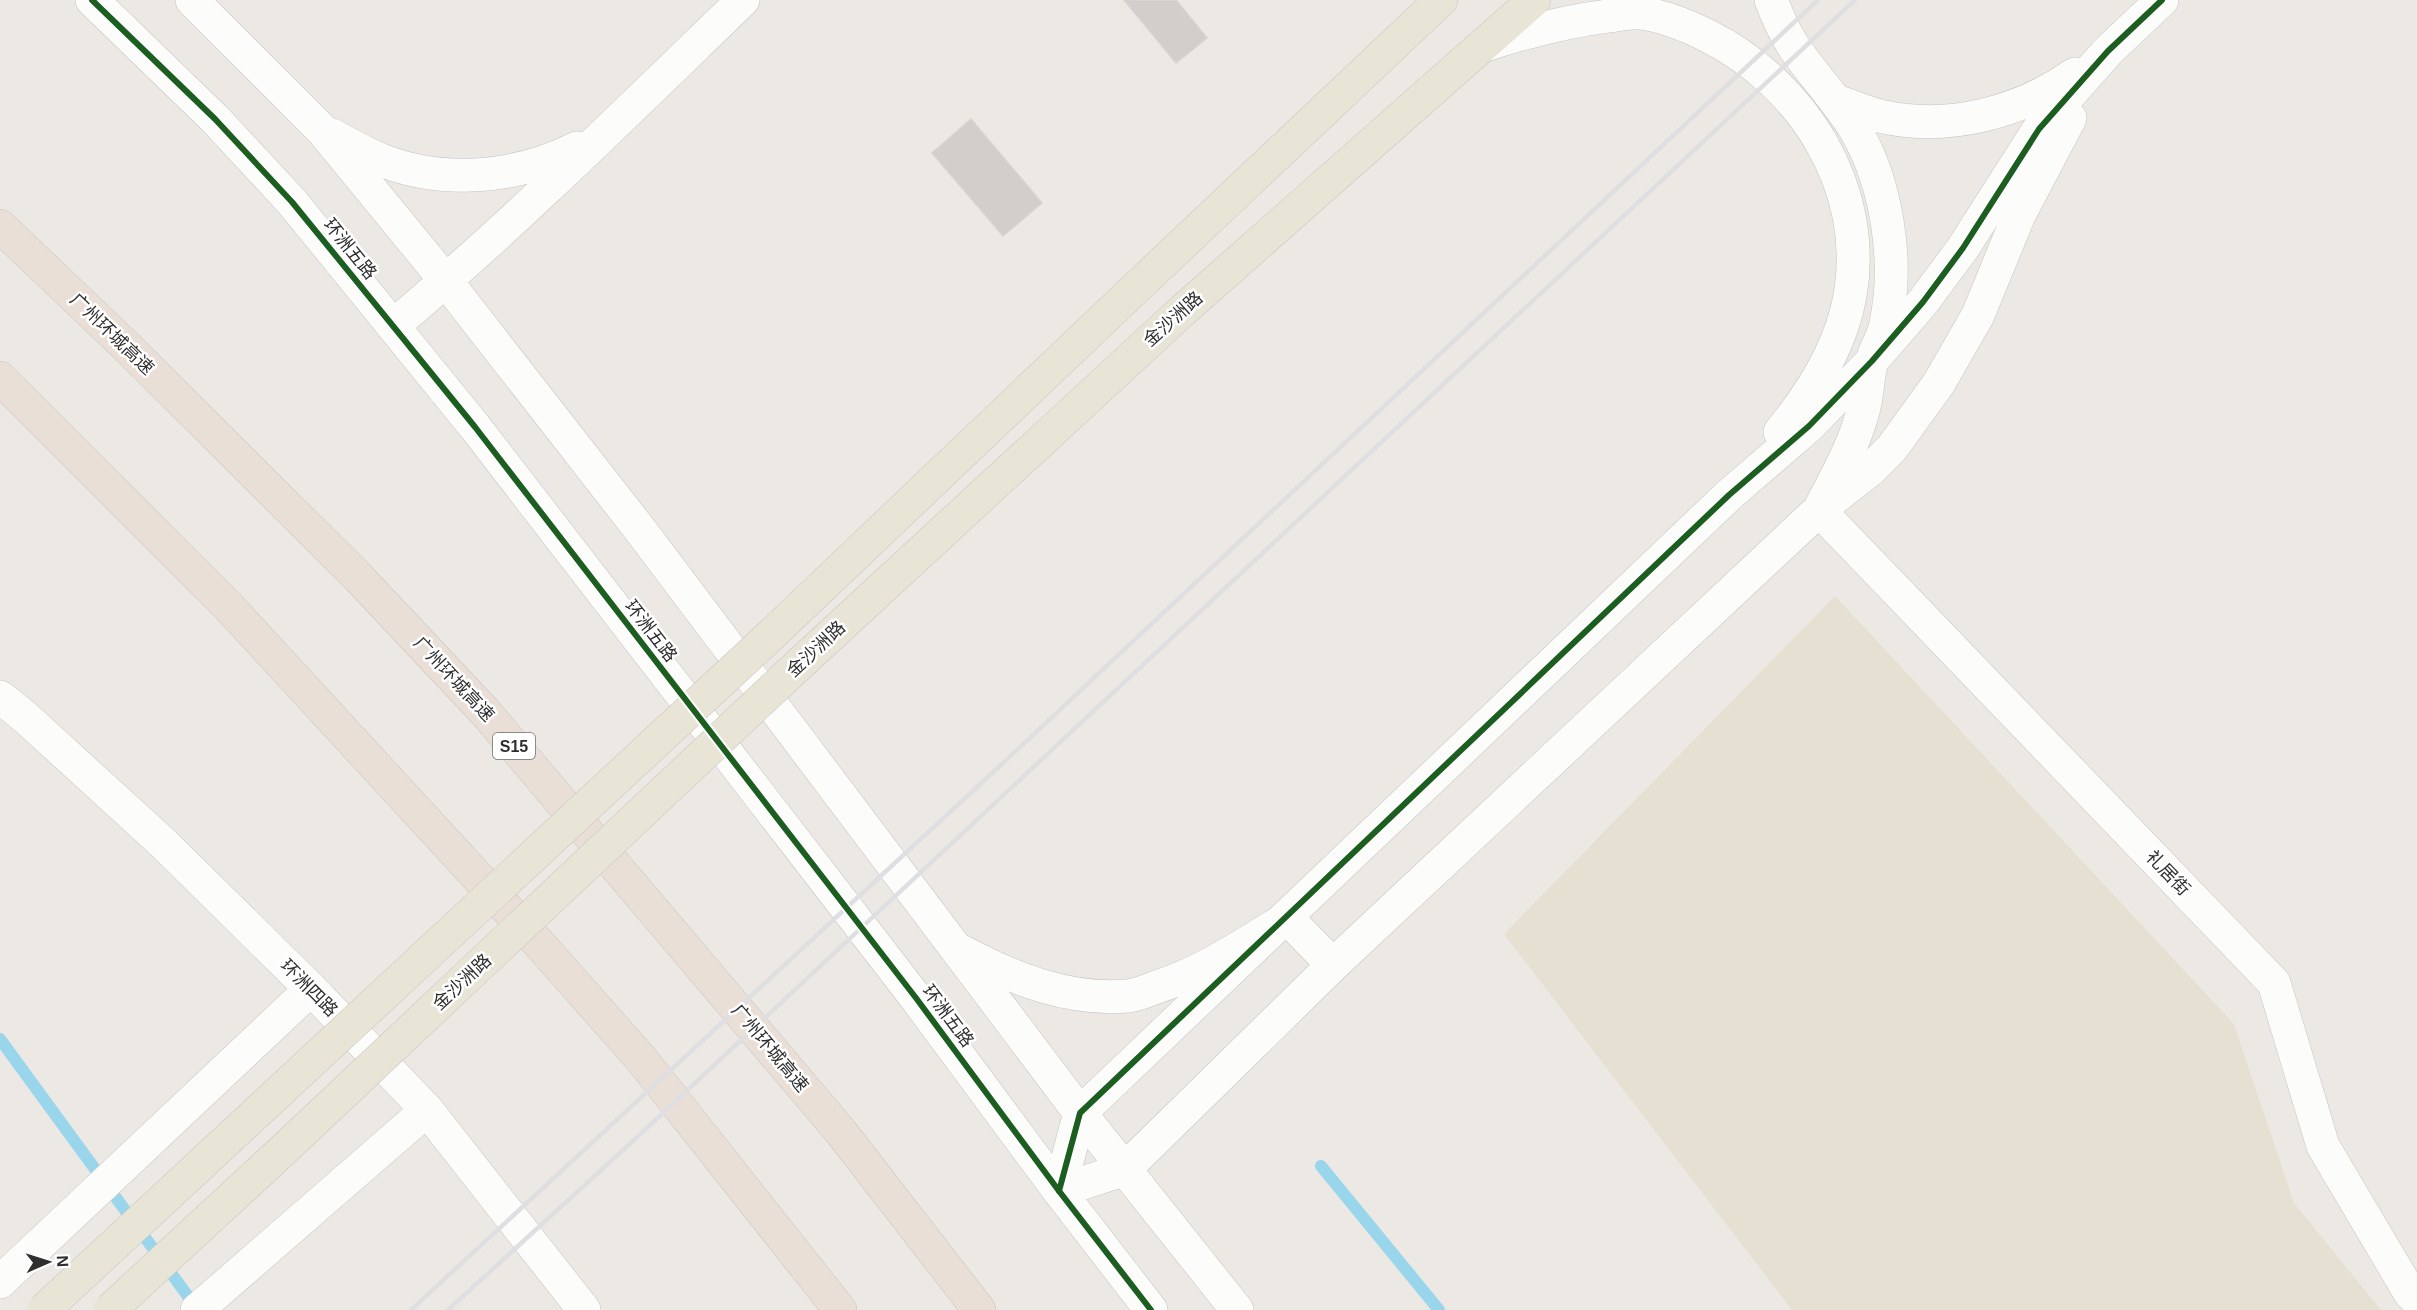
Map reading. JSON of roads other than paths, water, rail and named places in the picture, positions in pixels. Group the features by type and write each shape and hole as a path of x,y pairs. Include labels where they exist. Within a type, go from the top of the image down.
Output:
{"highway":[{"name":"广州环城高速","path":"0,226 126,346 358,577 486,713 841,1132 979,1310"},
{"path":"0,378 230,607 543,948 642,1060 840,1310"}],"main road":[{"name":"金沙洲路","path":"110,1310 783,679 1181,312 1534,0"},
{"path":"44,1310 770,636 1430,6"}],"street":[{"name":"环洲五路","path":"92,0 215,119 277,186 482,436 894,970 1150,1310"},
{"path":"192,0 322,130 446,281 641,531 1080,1113 1237,1310"},
{"path":"393,326 446,281 605,133 743,0"},
{"path":"1771,0 1780,23 1797,51 1836,101 1870,159 1883,197 1889,239 1890,284 1886,325 1872,361 1863,411 1844,462 1819,510"},
{"path":"1059,1191 1080,1113 1729,495 1809,426 1872,361 1923,302 1963,248 2039,129 2108,51 2162,0"},
{"path":"1485,45 1534,30 1589,18 1638,13 1669,19 1746,57 1793,101 1830,158 1845,194 1852,225 1853,261 1850,296 1840,331 1823,370 1791,418 1729,495"},
{"path":"1836,101 1884,117 1918,121 1987,115 2028,101 2057,87 2108,51"},
{"path":"1059,1191 1125,1169 1333,965 1819,510 1870,470 1892,448 1939,383 1978,315 2019,215 2052,149 2108,51"},
{"path":"322,130 380,160 406,168 455,175 503,172 538,165 605,133"},
{"name":"礼居街","path":"1819,510 2274,983 2323,1146 2410,1293 2417,1300"},
{"name":"环洲四路","path":"0,697 163,843 311,989 427,1110 584,1310"},
{"path":"956,949 1021,980 1050,988 1089,996 1130,996 1173,982 1220,959 1287,918"},
{"path":"1287,918 1333,965"},
{"path":"0,1282 311,989"},
{"path":"205,1304 427,1110"}],"waterway":[{"path":"0,1039 198,1310"},
{"path":"1321,1166 1439,1310"}],"railway":[{"path":"411,1310 1002,764 1818,0"},
{"path":"448,1310 634,1140 1855,0"}]}
